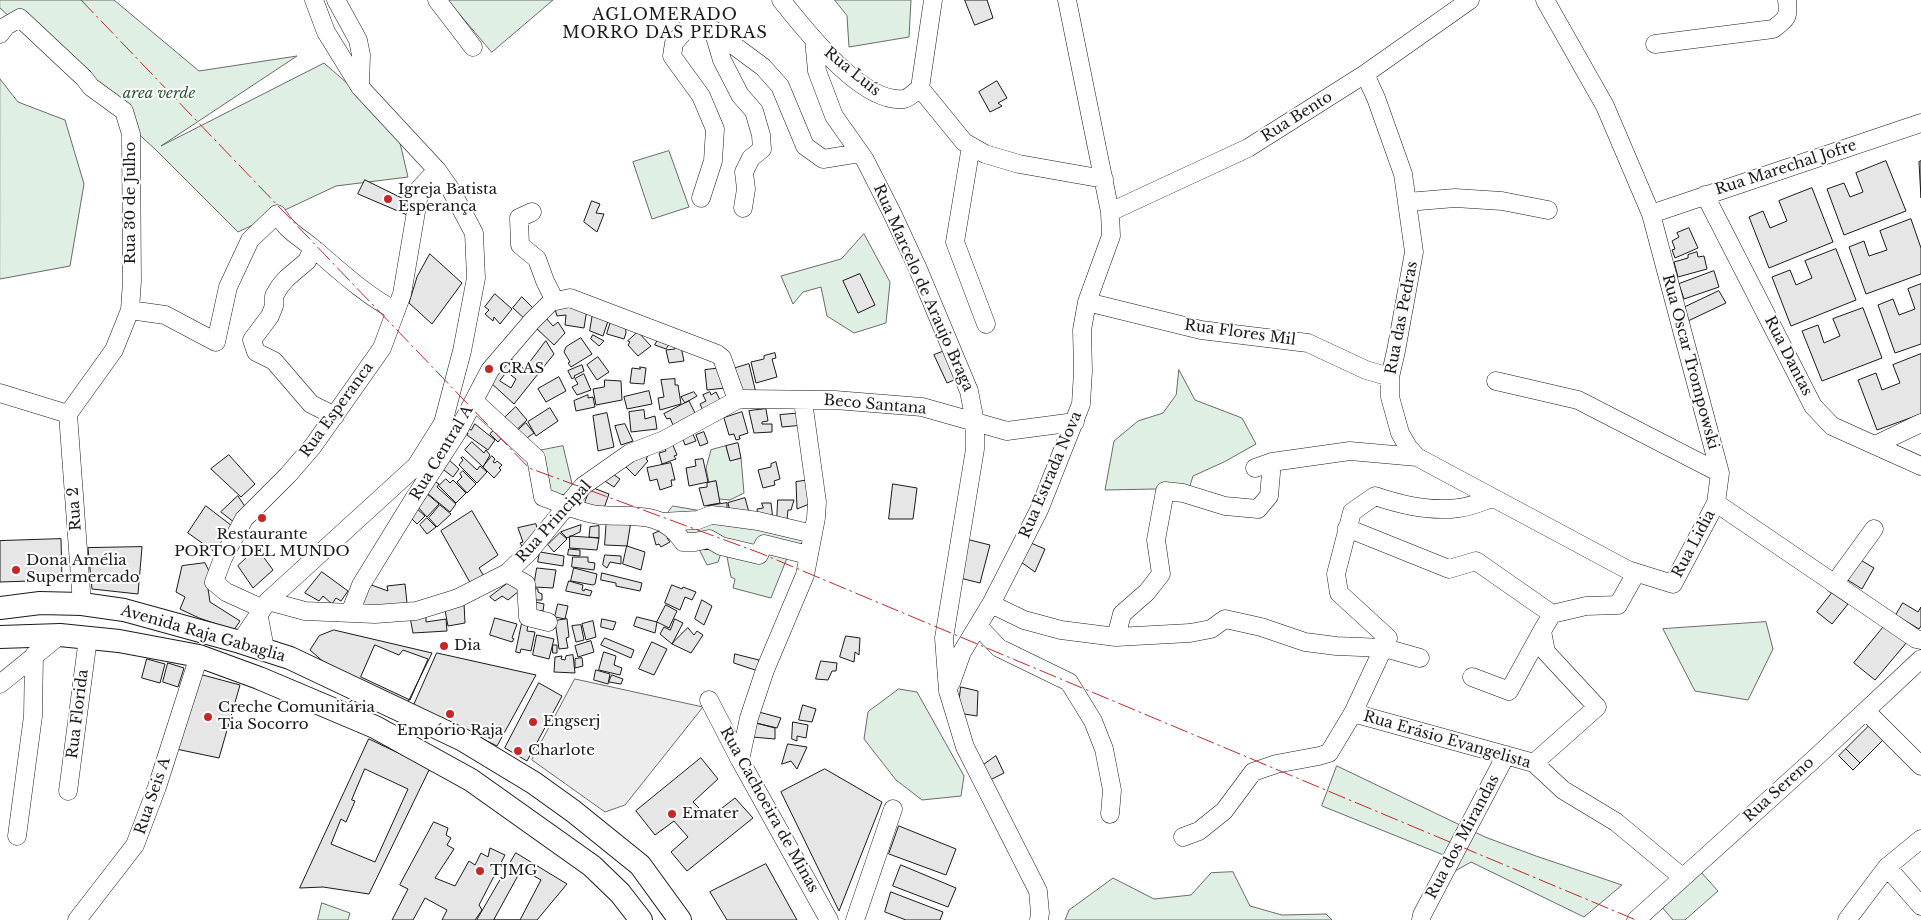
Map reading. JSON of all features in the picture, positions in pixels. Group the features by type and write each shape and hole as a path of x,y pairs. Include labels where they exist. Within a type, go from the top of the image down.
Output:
{"main road":[{"name":"Avenida Raja Gabaglia","path":"0,608 40,603 82,604 124,610 265,649 290,658 463,740 534,783 573,811 640,865 680,920"},
{"name":"Avenida Raja Gabaglia","path":"0,637 60,635 119,641 199,656 266,681 375,727 472,780 592,866 620,893 641,920"}],"street":[{"path":"240,642 262,607 416,466 443,423 460,360 476,278 474,233 451,190 437,170 360,87 326,32 314,0"},
{"path":"336,0 358,40 361,55 360,87"},
{"path":"437,0 473,47"},
{"path":"781,0 814,39"},
{"path":"933,0 920,88 964,142 985,154 1019,164 1104,179"},
{"name":"Rua Estrada Nova","path":"948,691 962,652 991,604 1039,510 1075,422 1081,404 1083,372 1082,330 1087,302 1111,236 1110,212 1104,179 1067,0"},
{"name":"Rua Oscar Trompowski","path":"1545,0 1605,106 1651,214 1720,473 1716,503"},
{"path":"1655,44 1773,29 1784,21 1788,12 1787,0"},
{"name":"Rua Bento","path":"1110,212 1248,148 1365,74 1461,2"},
{"name":"Rua 30 de Julho","path":"0,34 6,26 20,18 84,78 91,88 124,110 131,134 132,281 130,310 114,350 68,414"},
{"path":"701,198 713,161 715,129 700,96 672,56 674,42 689,26 714,30 763,67 780,86 805,146 823,159 860,152"},
{"path":"714,30 722,60 740,95 754,111 761,135 762,149 751,158 744,172 746,189 743,208"},
{"name":"Rua Luís","path":"814,39 831,59 873,92 884,98 906,99 920,88"},
{"name":"Rua Marcelo de Araujo Braga","path":"814,39 817,71 834,116 866,160 918,269 969,391 975,422 975,449 944,638 948,691"},
{"name":"Rua das Pedras","path":"1365,74 1376,98 1402,174 1414,252 1390,377 1390,398 1400,433 1408,447 1417,457 1628,570 1673,584"},
{"name":"Rua Marechal Jofre","path":"1651,214 1921,123"},
{"path":"971,146 955,242 986,324"},
{"name":"Rua Esperanca","path":"262,607 226,592 214,582 223,558 244,519 288,475 313,446 336,416 382,348 402,294 420,188 437,170"},
{"name":"Rua Dantas","path":"1705,195 1813,406 1832,426 1921,466"},
{"path":"1407,202 1455,198 1502,202 1548,210"},
{"path":"532,212 519,218 520,245 537,259 544,281 555,301 570,298 717,354 722,358 737,400"},
{"path":"130,310 165,315 216,342 228,287 250,240 277,214 286,229 313,248 367,292 396,311"},
{"path":"313,248 308,261 280,286 274,296 274,306 270,316 252,340 256,352 274,361 312,404 336,416"},
{"name":"Rua Central A","path":"350,613 361,585 458,431 486,375 532,321 551,302 555,301"},
{"name":"Rua Flores Mil","path":"1087,302 1201,330 1308,343 1366,370 1390,377"},
{"path":"460,360 486,375"},
{"path":"1496,381 1578,400 1720,473"},
{"path":"0,393 68,414"},
{"name":"Rua Principal","path":"262,607 374,614 416,611 458,598 507,573 529,552 583,486 630,453 664,440 737,400 803,400"},
{"path":"740,760 748,718 765,670 805,575 813,534 817,502 803,400"},
{"name":"Beco Santana","path":"803,400 835,400 922,407 975,422"},
{"path":"474,401 536,458 543,497 598,515 637,515 661,522 676,531 683,542 709,540 721,546 759,555 764,544 808,555"},
{"name":"Rua 2","path":"68,414 82,604"},
{"path":"975,422 1007,431 1075,422"},
{"path":"1875,445 1921,423"},
{"path":"1255,468 1272,462 1350,450 1417,457"},
{"path":"1116,637 1122,614 1147,592 1161,574 1156,540 1164,491 1183,493 1225,506 1258,509 1269,496 1272,462"},
{"path":"1184,836 1199,831 1224,811 1253,772 1276,764 1328,753 1353,714 1388,638 1339,593 1336,574 1352,512 1375,496 1395,503 1435,510 1460,508 1492,498"},
{"path":"1716,503 1916,639 1921,640"},
{"name":"Rua Lidia","path":"1673,584 1716,503"},
{"path":"661,522 698,520 711,515 758,521 813,534"},
{"path":"1347,528 1449,569 1476,561 1552,614"},
{"path":"1834,584 1874,529"},
{"path":"507,573 526,584 528,617 548,622"},
{"path":"1472,678 1509,691 1552,614 1586,606 1618,606 1636,573"},
{"path":"991,604 1024,620 1042,625 1061,630 1116,637 1190,633 1211,629 1226,619 1261,627 1305,642 1336,646 1385,648 1420,658"},
{"path":"262,607 265,649"},
{"path":"978,626 999,648 1069,682 1093,721 1104,749 1112,790 1110,814"},
{"path":"1534,763 1596,707 1546,652 1542,631"},
{"path":"0,684 60,635"},
{"name":"Rua Florida","path":"68,791 88,638"},
{"path":"17,836 33,716 34,655"},
{"name":"Rua Seis A","path":"77,920 136,845 157,787 199,656"},
{"name":"Rua Sereno","path":"1636,920 1921,659"},
{"path":"948,691 966,747 1038,891 1039,920"},
{"name":"Rua Cachoeira de Minas","path":"709,700 740,760 829,920"},
{"path":"1866,711 1921,766"},
{"name":"Rua Erásio Evangelista","path":"1353,714 1534,763 1563,790 1616,822 1682,877"},
{"name":"Rua dos Mirandas","path":"1421,920 1506,755"},
{"path":"855,920 892,809"},
{"path":"1847,920 1887,867 1921,839"},
{"path":"1887,867 1921,906"}],"green space":[{"name":"area verde","path":"0,0 114,0 199,71 297,56 161,146 324,63 396,126 408,177 336,186 238,232 155,149 0,8"},
{"path":"448,0 553,0 492,52"},
{"path":"835,0 911,0 909,37 849,47 847,16"},
{"path":"0,79 18,102 65,120 84,184 70,266 0,279"},
{"path":"669,151 689,207 652,219 633,162"},
{"path":"864,234 890,282 886,323 854,333 827,316 821,287 803,292 793,304 781,276 841,259"},
{"path":"1179,370 1195,400 1242,418 1256,444 1224,462 1193,476 1188,492 1155,489 1105,490 1114,441 1138,421 1163,413 1176,395"},
{"path":"563,446 574,492 547,498 538,451"},
{"path":"726,446 730,460 741,458 744,493 730,500 719,499 716,481 709,483 706,468 711,450"},
{"path":"673,506 811,530 804,560 789,553 771,598 733,588 735,579 731,577 726,552 722,550 718,562 707,565 698,547 661,522"},
{"path":"1766,622 1773,649 1748,700 1695,691 1663,629"},
{"path":"899,689 917,692 964,776 961,796 922,800 896,780 864,739 868,712"},
{"path":"1337,766 1485,837 1622,885 1584,917 1471,862 1455,871 1446,856 1322,806"},
{"path":"1700,871 1718,891 1685,920 1673,920 1661,906"},
{"path":"1233,872 1250,906 1282,915 1326,914 1332,920 1065,920 1069,910 1113,878 1154,899 1191,895 1211,873"},
{"path":"322,903 350,913 348,920 318,920"}],"shaded area":[{"path":"575,679 703,707 625,805 605,812 532,760"}],"building":[{"path":"965,0 987,0 993,18 975,25"},
{"path":"997,81 1007,98 998,103 1002,106 990,112 979,92"},
{"path":"1886,161 1906,211 1844,235 1827,189 1844,183 1850,197 1863,192 1856,173"},
{"path":"1921,161 1921,198 1919,162"},
{"name":"Igreja Batista Esperança","path":"365,180 416,205 412,217 358,194"},
{"path":"1812,188 1833,242 1769,268 1749,217 1763,211 1770,228 1787,221 1779,201"},
{"path":"592,201 600,204 596,213 604,214 597,232 584,222"},
{"path":"1911,219 1921,248 1921,274 1866,294 1849,247 1864,241 1869,256 1887,250 1880,231"},
{"path":"1689,228 1698,248 1675,258 1672,250 1675,249 1672,241 1679,237 1677,233"},
{"path":"1836,249 1856,300 1791,326 1772,277 1790,270 1796,285 1812,278 1805,261"},
{"path":"1697,252 1698,257 1704,256 1707,269 1678,277 1674,262 1688,258 1688,255"},
{"path":"430,254 462,283 432,324 409,303 417,277"},
{"path":"1714,271 1719,287 1684,299 1679,284"},
{"path":"860,274 875,305 858,313 843,281"},
{"path":"1921,284 1921,344 1895,353 1878,305 1893,299 1899,315 1915,309 1908,289"},
{"path":"1719,291 1726,303 1688,321 1681,309"},
{"path":"495,294 512,309 500,324 494,317 493,321 485,314 489,310 485,307"},
{"path":"522,297 536,311 527,321 513,308"},
{"path":"574,306 587,309 584,328 565,325 566,315 557,316 555,309"},
{"path":"1863,308 1882,358 1822,381 1802,331 1818,325 1824,343 1840,336 1833,319"},
{"path":"593,313 609,318 603,336 590,331"},
{"path":"546,318 553,326 558,322 565,333 554,345 535,327"},
{"path":"612,318 625,322 626,333 624,339 607,334"},
{"path":"638,332 651,346 638,356 628,345 630,342 628,341"},
{"path":"662,333 672,340 666,349 655,345"},
{"path":"593,335 604,341 599,346 591,339"},
{"path":"581,338 592,354 571,367 564,352 566,347"},
{"path":"546,341 554,354 514,404 490,382 510,358 524,369","holes":["507,372 516,379 511,388 500,381"]},
{"path":"680,342 684,361 669,363 666,350 675,349 674,344"},
{"path":"947,350 959,378 947,383 934,355"},
{"path":"775,353 776,358 772,359 777,377 756,383 751,362 764,359 764,356"},
{"path":"1921,354 1921,414 1877,430 1858,380 1876,373 1882,390 1900,383 1893,365"},
{"path":"598,357 609,372 597,380 587,365"},
{"path":"749,364 756,393 738,395 729,370"},
{"path":"582,365 584,371 572,379 568,371"},
{"path":"640,367 646,368 644,384 630,383 632,368 640,369"},
{"path":"722,368 725,388 707,390 705,370"},
{"path":"584,374 591,390 577,395 572,387 578,384 575,379"},
{"path":"559,377 566,391 546,402 538,389"},
{"path":"675,379 675,385 678,385 681,404 660,410 658,398 664,397 661,380"},
{"path":"605,380 621,381 622,400 596,405 593,389 604,387"},
{"path":"649,391 652,404 627,409 624,397"},
{"path":"694,392 697,396 685,403 681,397"},
{"path":"710,392 711,395 716,392 721,402 705,415 700,404 706,401 703,395"},
{"path":"588,395 588,398 593,397 595,407 576,411 574,401"},
{"path":"689,401 695,413 673,425 670,418 667,419 664,414"},
{"path":"516,407 527,420 512,434 499,423"},
{"path":"550,408 558,421 536,436 528,422"},
{"path":"766,409 768,421 762,422 762,424 772,424 772,432 754,433 749,411"},
{"path":"644,410 645,419 655,416 657,429 631,432 629,412"},
{"path":"742,412 748,433 739,436 740,439 736,440 734,434 729,435 724,418"},
{"path":"607,413 614,447 598,451 593,416"},
{"path":"802,413 804,425 782,427 780,415"},
{"path":"526,423 534,433 521,442 513,435"},
{"path":"475,424 495,440 488,450 465,432 468,428 471,430"},
{"path":"625,424 633,441 621,445 615,426"},
{"path":"497,428 504,435 498,442 490,434"},
{"path":"691,430 696,441 685,445 681,434"},
{"path":"704,432 708,443 700,446 696,435"},
{"path":"670,438 677,455 674,456 676,459 662,464 659,453 666,451 663,441"},
{"path":"472,442 484,453 486,450 490,455 483,467 465,450"},
{"path":"738,443 741,458 730,461 726,446"},
{"path":"645,453 648,456 646,459 648,461 635,476 625,466"},
{"path":"229,455 255,484 241,497 211,469"},
{"path":"492,456 495,459 493,462 497,461 502,465 499,468 501,470 494,478 483,467"},
{"path":"463,457 477,470 480,466 487,472 477,483 459,465"},
{"path":"447,458 459,469 453,477 440,467"},
{"path":"703,459 708,482 689,486 686,468 696,466 695,460"},
{"path":"776,462 780,479 774,481 775,485 763,488 758,470 771,467 771,464"},
{"path":"671,463 675,480 671,480 672,486 660,490 657,479 650,481 647,468"},
{"path":"463,471 476,484 467,493 457,482 462,477 460,474"},
{"path":"610,472 620,479 614,487 600,478"},
{"path":"446,479 450,483 453,480 466,493 456,503 439,486"},
{"path":"432,480 439,484 437,487 456,504 450,512 427,493"},
{"path":"810,480 814,502 797,509 796,482"},
{"path":"716,481 720,503 704,506 699,488 707,487 707,483"},
{"path":"893,484 917,488 913,519 889,519"},
{"path":"591,487 609,494 603,511 587,510 585,502"},
{"path":"426,493 439,504 427,517 416,505"},
{"path":"238,496 248,511 235,523 221,512"},
{"path":"745,498 750,516 730,512 728,503"},
{"path":"778,500 794,500 791,510 788,510 787,520 777,522"},
{"path":"727,503 727,509 710,512 708,506"},
{"path":"762,503 771,503 773,520 758,515 757,509 763,508"},
{"path":"440,505 451,514 437,527 429,518"},
{"path":"206,506 236,529 219,555 188,533"},
{"path":"415,507 425,516 417,524 408,515"},
{"path":"472,511 498,555 479,568 485,578 472,586 441,531"},
{"path":"607,516 631,521 627,546 605,545"},
{"path":"427,518 436,527 427,534 420,525"},
{"path":"536,524 539,537 523,548 520,543 523,542 518,528"},
{"path":"581,525 580,532 567,538 561,532"},
{"path":"599,526 599,538 589,537 590,527"},
{"path":"668,528 672,536 667,538 670,542 661,547 659,544 656,545 653,534"},
{"path":"560,533 567,539 554,552 548,545"},
{"path":"570,536 599,538 597,550 570,548"},
{"path":"61,539 62,580 0,582 0,541"},
{"path":"966,539 990,545 980,583 960,578"},
{"path":"1031,543 1045,549 1035,572 1021,562"},
{"path":"627,546 645,552 641,570 623,564"},
{"path":"142,547 138,594 92,589 88,548"},
{"path":"257,548 273,570 253,588 238,566"},
{"path":"569,549 580,550 580,556 568,555"},
{"path":"540,552 564,556 563,566 538,562"},
{"path":"605,555 621,556 621,564 610,562 607,568 603,565"},
{"path":"573,557 588,557 588,562 595,563 594,570 572,567"},
{"path":"1859,559 1874,568 1862,589 1846,579"},
{"path":"205,563 209,571 207,582 210,602 240,621 234,630 199,618 180,609 185,597 176,592 182,566"},
{"path":"537,568 556,570 553,588 534,587"},
{"path":"574,568 597,574 595,584 571,581"},
{"path":"322,572 348,591 341,601 336,598 332,604 323,596 319,601 305,593"},
{"path":"602,573 642,583 640,591 616,586 616,583 601,580"},
{"path":"512,580 519,591 508,600 502,596 495,601 490,597"},
{"path":"569,581 583,585 582,590 584,591 585,589 592,591 590,596 566,591"},
{"path":"366,583 388,591 387,586 405,584 407,603 369,608 359,605"},
{"path":"672,585 696,592 692,600 685,597 680,610 665,603"},
{"path":"532,588 538,589 538,592 542,594 542,600 531,600"},
{"path":"1832,593 1848,604 1832,624 1817,612"},
{"path":"702,600 712,606 704,625 695,619"},
{"path":"531,601 544,604 543,611 531,610"},
{"path":"464,603 465,623 448,626 444,605"},
{"path":"1903,603 1918,612 1921,607 1921,626 1919,629 1896,615"},
{"path":"558,604 568,606 565,619 555,617"},
{"path":"666,605 677,611 669,628 657,622"},
{"path":"426,615 426,622 446,619 447,631 413,633 410,617"},
{"path":"637,617 657,622 655,633 634,626"},
{"path":"495,618 517,624 512,642 490,635"},
{"path":"567,619 569,637 566,638 568,648 559,649 555,621"},
{"path":"602,619 616,622 613,630 601,627"},
{"path":"675,619 683,623 672,644 660,634 664,627 670,630"},
{"path":"593,621 596,637 586,640 582,624"},
{"path":"522,623 528,624 527,631 535,632 531,651 521,649 520,653 516,652"},
{"path":"1886,624 1907,642 1875,680 1854,663"},
{"path":"581,625 584,640 576,642 572,626"},
{"path":"688,628 694,635 697,631 703,635 691,653 672,644"},
{"path":"334,630 432,653 407,704 327,665 310,650 319,636"},
{"path":"537,635 554,639 549,659 533,655"},
{"path":"846,636 860,638 859,655 855,652 854,662 840,657"},
{"path":"605,638 634,650 631,658 601,645"},
{"path":"591,641 594,652 578,657 575,646"},
{"path":"652,642 667,649 654,675 639,669"},
{"path":"375,645 399,655 403,650 428,659 410,700 361,677"},
{"path":"553,645 557,645 557,653 553,653"},
{"path":"604,652 616,656 614,665 622,668 620,675 599,670"},
{"path":"437,653 536,675 497,746 414,705"},
{"path":"735,654 759,660 758,671 734,663"},
{"path":"573,655 575,673 554,672 555,657 562,656 561,659 565,660 566,656"},
{"path":"582,658 583,666 575,668 575,659"},
{"path":"147,659 165,664 160,683 142,678"},
{"path":"821,661 837,663 836,671 832,671 828,680 816,679"},
{"path":"168,663 184,668 178,687 163,682"},
{"path":"596,670 610,674 608,684 594,680"},
{"name":"Creche Comunitária Tia Socorro","path":"199,674 240,685 219,758 176,749"},
{"path":"612,675 623,679 621,684 609,682"},
{"name":"Engserj","path":"539,683 562,696 527,761 505,748"},
{"path":"961,687 978,691 977,716 958,713"},
{"path":"803,705 816,709 812,722 799,720"},
{"path":"759,712 781,718 777,728 756,723"},
{"path":"793,722 808,725 806,738 797,736 797,741 792,739"},
{"path":"756,723 775,728 775,739 752,737"},
{"path":"1870,725 1884,739 1860,763 1846,749"},
{"path":"369,739 430,768 369,894 323,887 300,888"},
{"path":"788,744 807,747 797,769 791,761 782,764"},
{"path":"1846,749 1860,763 1853,770 1839,756"},
{"path":"996,756 1004,773 990,780 982,766"},
{"name":"Emater","path":"701,758 718,779 693,802 709,818 735,798 753,818 687,871 671,852 688,837 674,821 655,835 636,811"},
{"path":"365,769 408,789 375,862 331,844 341,819 346,822 355,801 352,800"},
{"path":"825,769 882,802 839,911 781,792"},
{"name":"TJMG","path":"434,822 448,828 446,835 451,838 447,845 454,849 435,878 455,886 469,861 475,865 481,853 488,857 490,848 505,855 479,905 482,910 475,920 442,920 447,910 425,898 413,920 392,920 408,889 400,885"},
{"path":"899,826 956,849 946,875 889,854"},
{"path":"516,853 567,884 537,920 477,920"},
{"path":"766,864 797,920 727,920 710,892"},
{"path":"901,865 956,888 948,907 893,886"},
{"path":"522,869 541,880 520,920 494,920"},
{"path":"891,892 943,912 940,920 906,920 885,912"}],"power":[{"path":"81,0 529,468 760,553 1636,920"}],"place":[{"name":"Igreja Batista Esperança","path":"388,199"},
{"name":"CRAS","path":"489,369"},
{"name":"Restaurante PORTO DEL MUNDO","path":"262,518"},
{"name":"Dona Amélia Supermercado","path":"16,570"},
{"name":"Dia","path":"444,646"},
{"name":"Empório Raja","path":"450,714"},
{"name":"Creche Comunitária Tia Socorro","path":"208,717"},
{"name":"Engserj","path":"533,722"},
{"name":"Charlote","path":"518,751"},
{"name":"Emater","path":"672,814"},
{"name":"TJMG","path":"480,871"}],"district":[{"name":"AGLOMERADO MORRO DAS PEDRAS","path":"665,24"}]}
